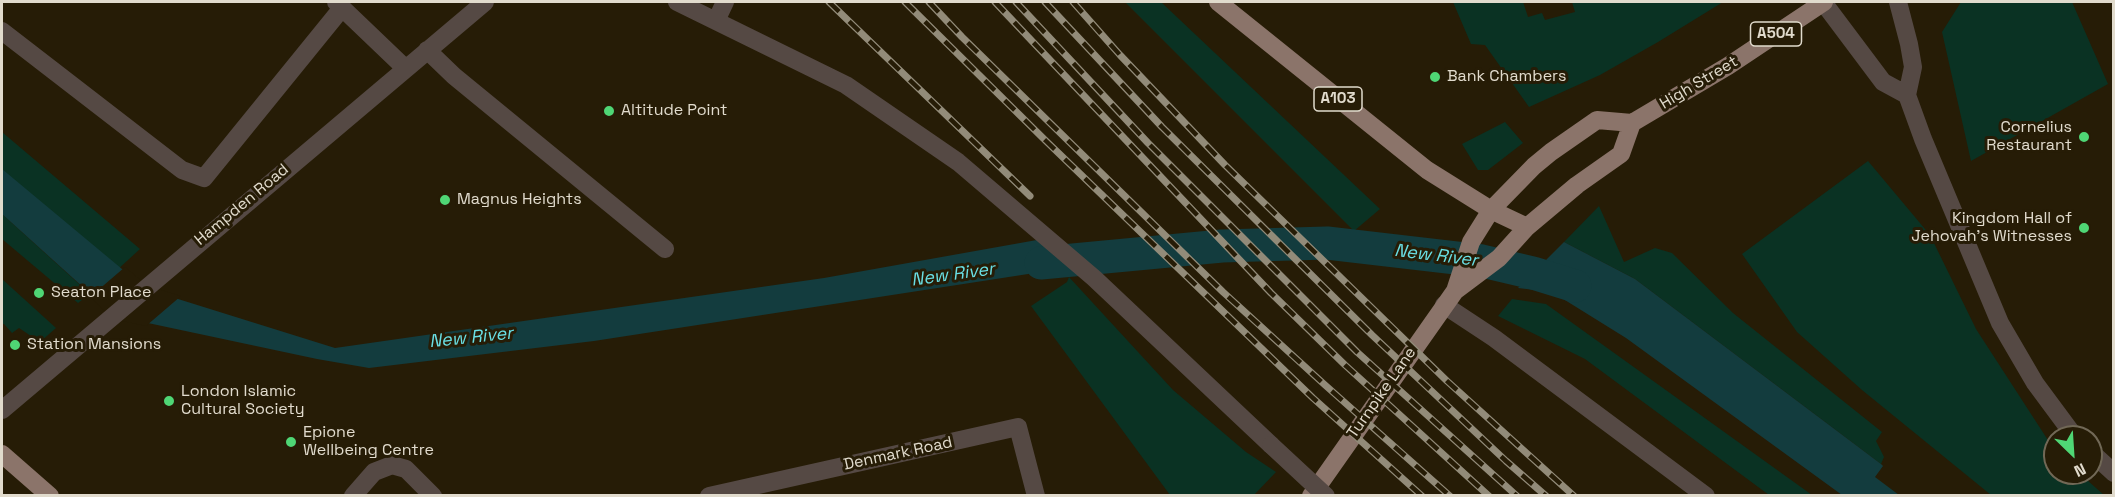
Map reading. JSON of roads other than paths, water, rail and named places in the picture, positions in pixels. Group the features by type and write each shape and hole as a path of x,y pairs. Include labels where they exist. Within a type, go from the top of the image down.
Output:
{"main road":[{"name":"A103","path":"1218,2 1427,170 1491,210 1527,227"},
{"name":"High Street","path":"1632,123 1728,66 1823,2"},
{"path":"1491,210 1534,166 1597,120 1632,123 1621,154 1576,185 1527,227"},
{"name":"Turnpike Lane","path":"1311,495 1450,298 1471,242 1491,210"},
{"name":"Turnpike Lane","path":"1450,298 1499,258 1527,227"},
{"path":"2,454 51,495"}],"street":[{"name":"Hampden Road","path":"2,410 485,2"},
{"path":"676,2 846,85 958,162 1094,278 1326,495"},
{"path":"716,21 725,2"},
{"path":"1823,2 1883,82 1907,95"},
{"path":"1898,2 1912,66 1907,95 2000,323 2036,383 2066,425"},
{"path":"2,31 182,170 204,178 339,5 405,68"},
{"path":"426,50 454,76 666,249"},
{"path":"1450,298 1494,338 1706,495"},
{"name":"Denmark Road","path":"709,495 1018,427 1036,495"},
{"path":"352,495 374,472 392,465 406,469 433,495"}],"water":[{"path":"2,169 146,289 335,348 824,278 1048,238 1080,266 594,341 369,368 115,316 2,214"},
{"path":"1564,242 1635,279 1881,464 1883,466 1875,477 1899,495 1842,495 1626,338 1552,292 1518,288"}],"waterway":[{"name":"New River","path":"1041,263 1222,246 1327,243 1482,261 1575,286"}],"railway":[{"path":"829,2 1030,196"},
{"path":"905,2 1313,398 1422,496"},
{"path":"929,2 1223,292 1450,496"},
{"path":"995,2 1271,293 1345,365 1489,496"},
{"path":"1016,2 1148,143 1357,352 1517,496"},
{"path":"1045,2 1162,127 1372,335 1546,496"},
{"path":"1073,2 1225,165 1447,381 1574,496"}],"place":[{"name":"Bank Chambers","path":"1435,77"},
{"name":"Altitude Point","path":"609,111"},
{"name":"Cornelius Restaurant","path":"2084,137"},
{"name":"Magnus Heights","path":"445,200"},
{"name":"Kingdom Hall of Jehovah's Witnesses","path":"2084,228"},
{"name":"Seaton Place","path":"39,293"},
{"name":"Station Mansions","path":"15,345"},
{"name":"London Islamic Cultural Society","path":"169,401"},
{"name":"Epione Wellbeing Centre","path":"291,442"}]}
